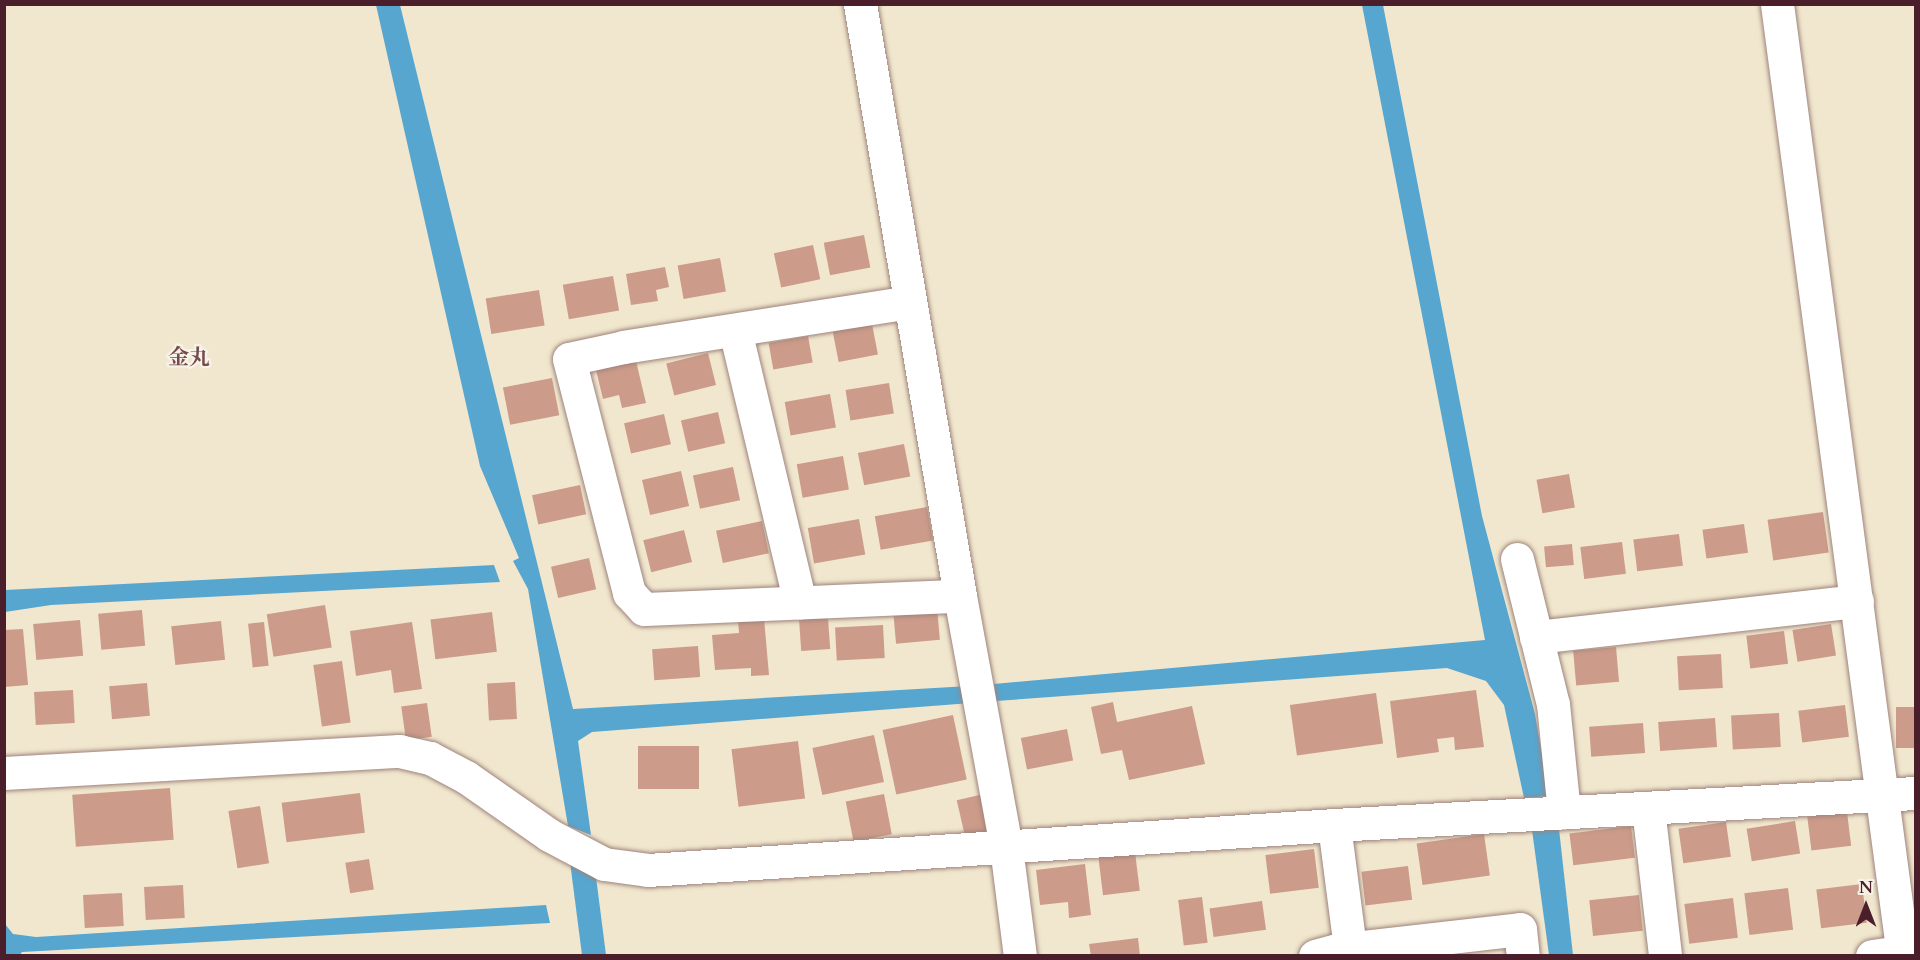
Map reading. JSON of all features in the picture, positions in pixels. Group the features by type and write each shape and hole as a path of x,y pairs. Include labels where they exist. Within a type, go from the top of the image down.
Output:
{"street":[{"path":"860,4 960,596 1006,847 1020,956"},
{"path":"1777,4 1857,601 1899,949"},
{"path":"910,302 624,347 569,359 629,593 644,609 960,596"},
{"path":"735,330 800,602"},
{"path":"1517,560 1552,704 1564,812"},
{"path":"1536,637 1857,601"},
{"path":"4,773 399,751 430,758 466,777 549,836 604,864 648,870 1334,825 1916,793"},
{"path":"1648,808 1665,956"},
{"path":"1334,825 1350,949"},
{"path":"1315,956 1350,949 1520,929 1523,956"}],"water":[{"path":"376,5 400,5 573,709 969,686 971,703 592,732 578,741 591,835 568,826 528,589 513,561 519,558 480,466"},
{"path":"1362,5 1383,5 1482,516 1535,714 1549,796 1524,798 1504,705 1486,681 1447,668 996,701 994,684 1485,640"},
{"path":"494,565 500,582 51,605 5,612 5,590"},
{"path":"1559,829 1573,955 1549,955 1532,830"},
{"path":"570,862 596,877 606,955 582,955"},
{"path":"546,905 550,923 22,952 20,955 5,955 5,924 13,934 36,937"}],"building":[{"path":"864,235 870,267 830,275 824,243"},
{"path":"813,245 820,279 781,288 774,253"},
{"path":"720,258 726,291 684,299 678,265"},
{"path":"665,267 669,287 656,290 658,301 631,305 626,274"},
{"path":"613,276 619,310 569,319 563,285"},
{"path":"539,290 545,326 491,334 486,298"},
{"path":"872,324 878,354 839,362 833,332"},
{"path":"808,336 813,363 773,370 769,343"},
{"path":"708,353 716,385 674,395 666,363"},
{"path":"636,361 646,403 622,408 619,395 603,399 596,370"},
{"path":"552,378 559,415 510,425 503,388"},
{"path":"889,383 894,414 850,421 846,390"},
{"path":"830,394 836,427 791,435 785,402"},
{"path":"718,412 725,443 688,452 681,421"},
{"path":"664,414 671,444 631,453 624,423"},
{"path":"904,444 910,476 864,485 858,453"},
{"path":"843,456 849,489 803,498 797,464"},
{"path":"733,467 740,500 700,509 693,476"},
{"path":"681,471 689,506 650,515 642,480"},
{"path":"1569,474 1575,507 1542,513 1537,480"},
{"path":"580,485 586,514 538,525 532,495"},
{"path":"927,507 933,540 881,550 875,516"},
{"path":"1823,512 1829,553 1773,560 1768,520"},
{"path":"859,519 865,554 814,563 808,528"},
{"path":"762,521 769,553 723,563 716,531"},
{"path":"1744,524 1748,553 1706,559 1702,530"},
{"path":"684,530 692,562 651,572 643,540"},
{"path":"1679,534 1683,566 1637,571 1633,540"},
{"path":"1622,542 1626,574 1584,579 1580,547"},
{"path":"1572,544 1574,565 1546,567 1544,546"},
{"path":"589,558 596,589 558,598 551,567"},
{"path":"325,605 332,647 273,657 267,614"},
{"path":"937,607 940,640 896,644 893,611"},
{"path":"142,610 145,646 101,650 98,614"},
{"path":"492,612 497,652 435,659 430,620"},
{"path":"764,618 769,675 751,676 751,668 715,670 712,635 739,633 738,620"},
{"path":"828,618 830,649 801,651 799,620"},
{"path":"80,620 83,656 36,660 33,624"},
{"path":"221,621 225,660 175,665 171,626"},
{"path":"264,622 269,666 253,667 248,624"},
{"path":"412,622 422,689 394,693 391,670 356,676 350,631"},
{"path":"1831,624 1836,656 1797,662 1792,630"},
{"path":"883,625 885,658 837,660 835,628"},
{"path":"23,629 28,685 4,687 4,630"},
{"path":"1784,631 1788,664 1750,668 1746,636"},
{"path":"698,646 700,677 654,680 652,649"},
{"path":"1616,647 1619,682 1576,686 1573,651"},
{"path":"1721,654 1723,688 1679,690 1677,656"},
{"path":"342,661 351,722 322,726 313,665"},
{"path":"515,682 517,719 489,720 487,683"},
{"path":"147,683 150,716 112,719 109,686"},
{"path":"73,690 75,723 36,725 34,692"},
{"path":"1476,690 1484,747 1455,750 1454,737 1437,739 1439,752 1397,758 1390,701"},
{"path":"1376,693 1383,744 1297,756 1290,705"},
{"path":"1113,702 1117,722 1192,706 1205,764 1129,780 1122,750 1101,754 1091,707"},
{"path":"427,703 432,737 406,740 401,707"},
{"path":"1845,705 1849,737 1802,742 1798,711"},
{"path":"1896,707 1916,707 1916,748 1896,748"},
{"path":"1779,713 1781,747 1733,749 1731,716"},
{"path":"953,715 967,780 896,795 883,730"},
{"path":"1715,718 1717,747 1660,751 1658,722"},
{"path":"1643,723 1645,753 1591,757 1589,727"},
{"path":"1067,729 1073,760 1027,769 1021,738"},
{"path":"874,735 884,782 822,795 812,748"},
{"path":"798,741 805,799 739,807 731,749"},
{"path":"638,746 699,746 699,789 638,789"},
{"path":"170,788 174,840 76,847 72,795"},
{"path":"360,793 365,833 286,842 282,803"},
{"path":"884,794 892,834 854,842 846,801"},
{"path":"984,794 992,830 965,836 957,800"},
{"path":"260,806 269,863 237,868 228,811"},
{"path":"1847,812 1851,846 1811,851 1807,817"},
{"path":"1795,821 1800,854 1752,861 1747,829"},
{"path":"1726,822 1731,857 1683,863 1678,829"},
{"path":"1631,826 1635,858 1573,865 1569,834"},
{"path":"1484,834 1490,876 1423,885 1417,843"},
{"path":"1314,849 1319,888 1270,894 1265,855"},
{"path":"1135,852 1140,891 1103,895 1098,857"},
{"path":"369,859 374,890 350,893 345,863"},
{"path":"1085,864 1091,915 1069,918 1068,902 1040,905 1036,870"},
{"path":"1408,866 1412,900 1365,905 1361,872"},
{"path":"1862,884 1867,923 1821,928 1816,890"},
{"path":"183,885 185,918 146,920 144,887"},
{"path":"1788,888 1793,930 1749,935 1744,893"},
{"path":"122,893 124,926 85,928 83,895"},
{"path":"1639,895 1643,931 1593,936 1589,900"},
{"path":"1202,897 1208,943 1184,946 1178,900"},
{"path":"1733,898 1738,938 1689,944 1684,904"},
{"path":"1262,901 1266,930 1214,937 1210,908"},
{"path":"1138,938 1140,956 1091,956 1089,944"}],"district":[{"name":"金丸","path":"189,358"}]}
